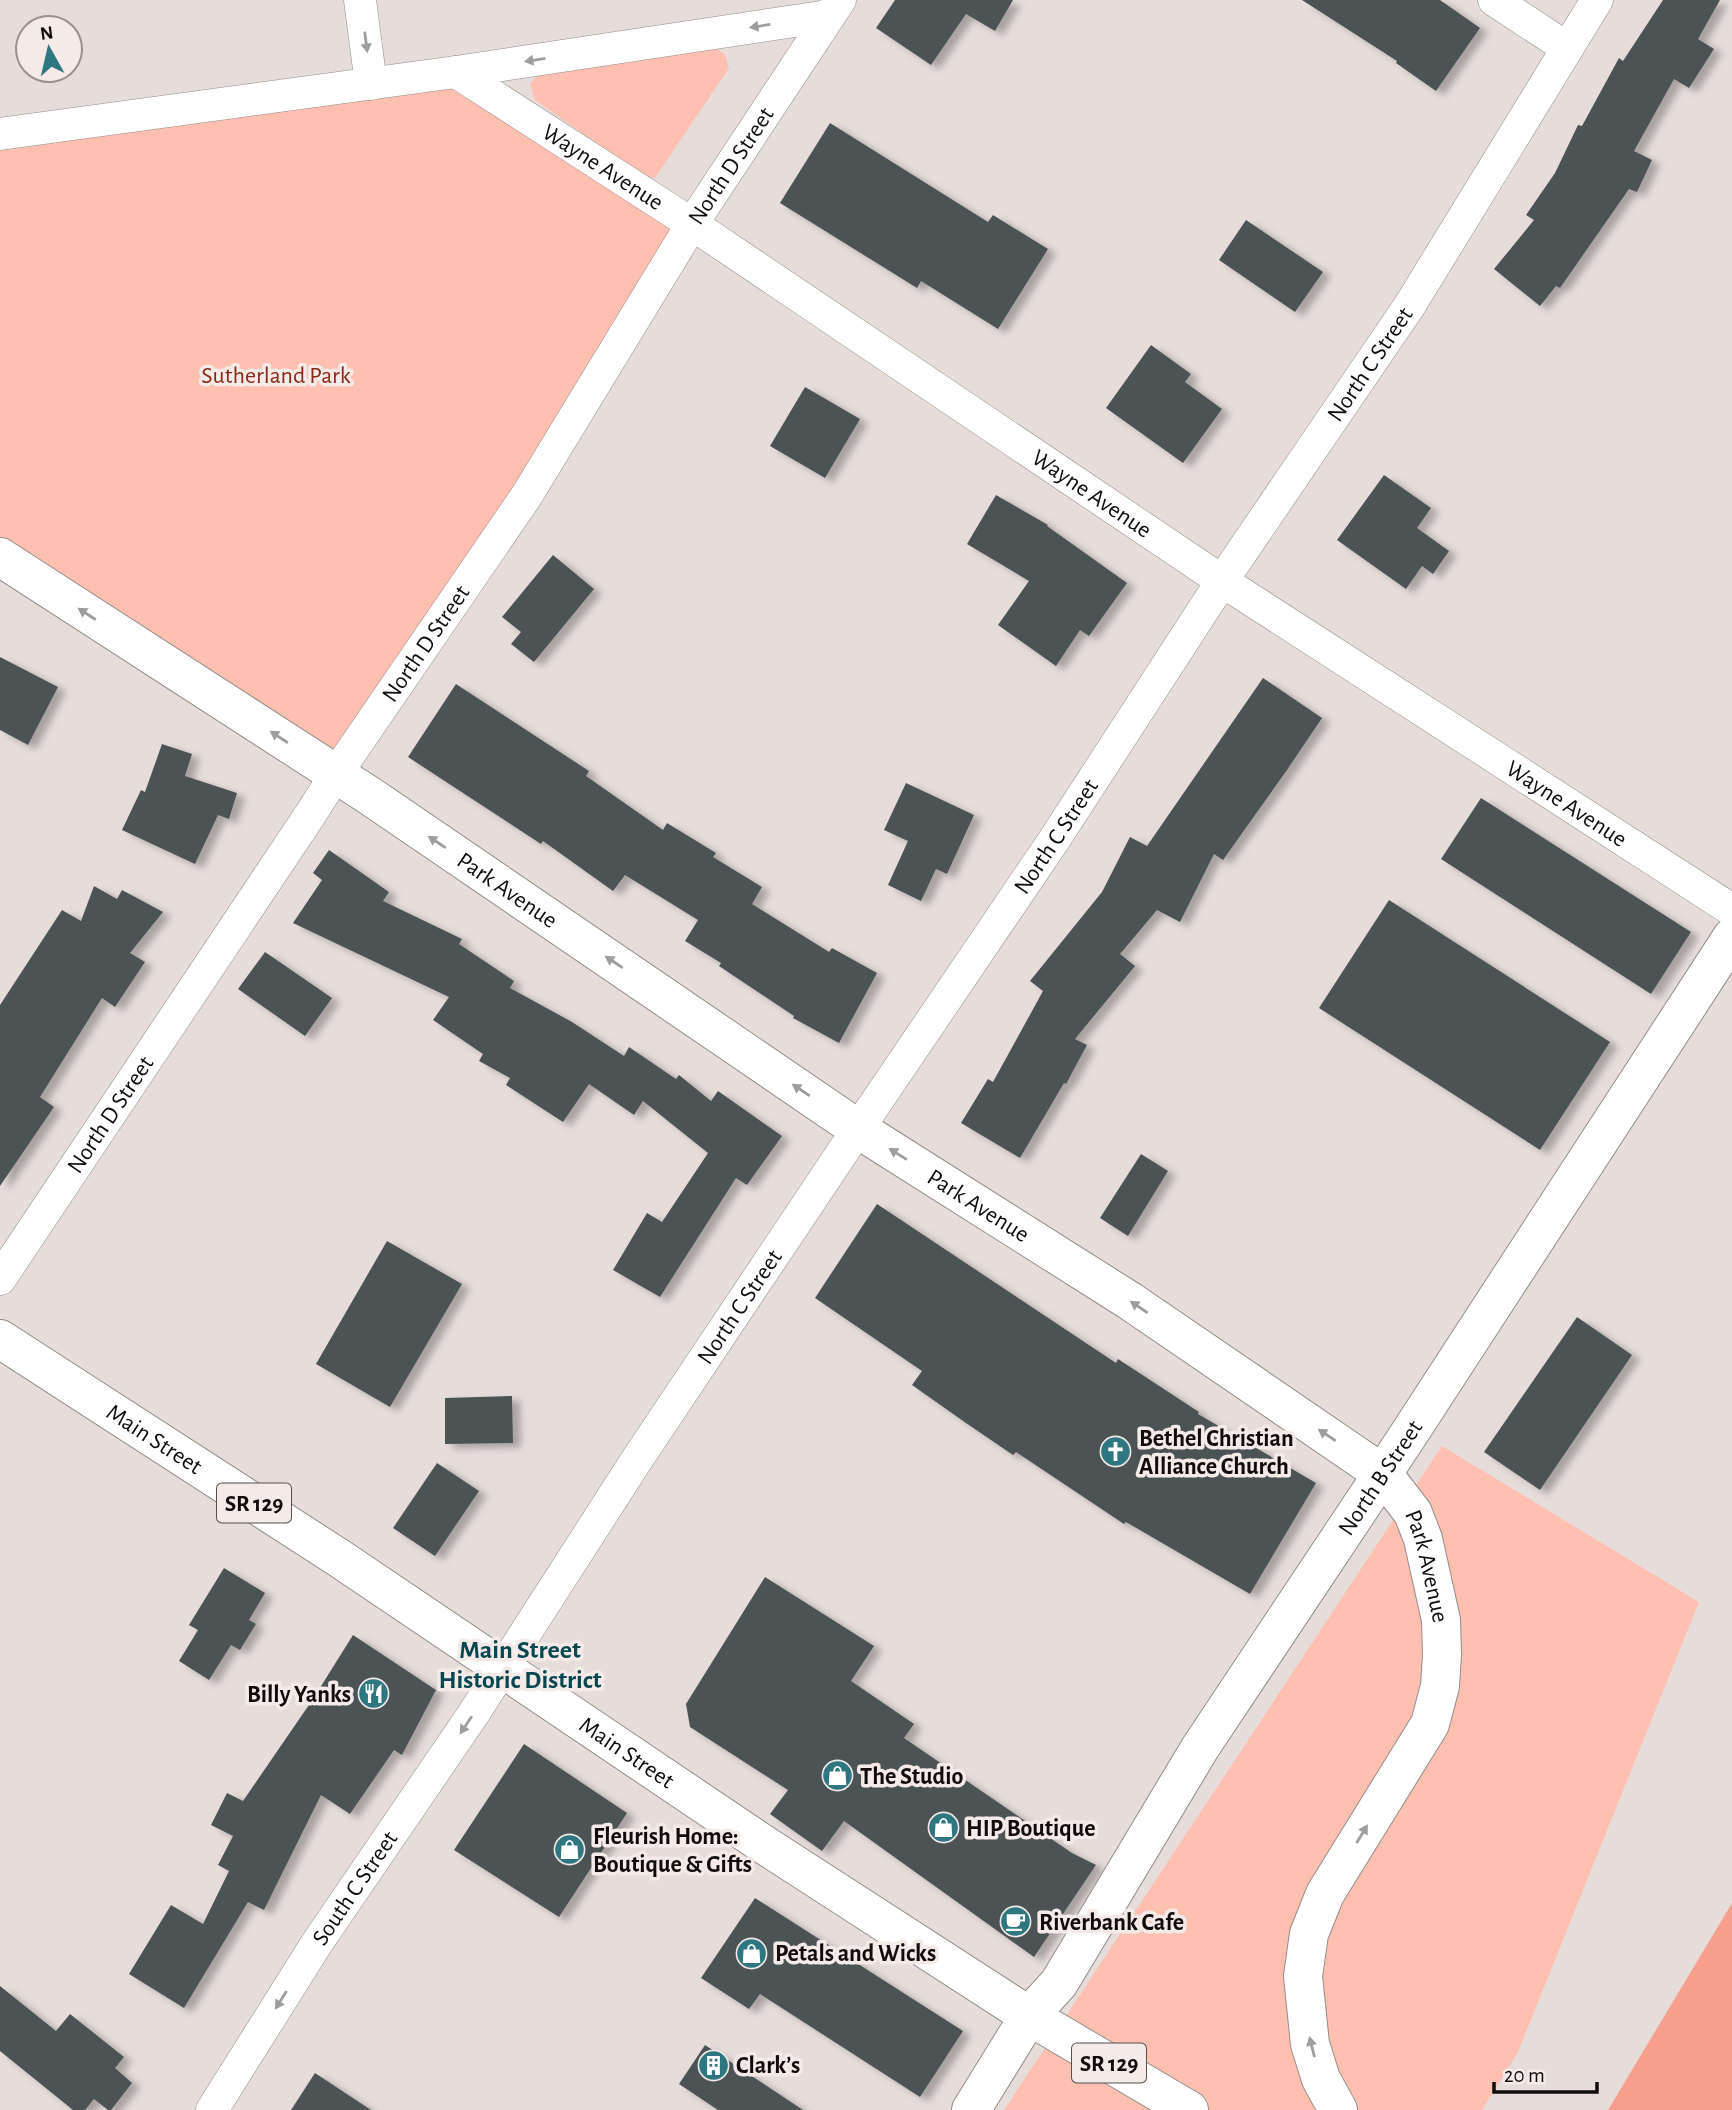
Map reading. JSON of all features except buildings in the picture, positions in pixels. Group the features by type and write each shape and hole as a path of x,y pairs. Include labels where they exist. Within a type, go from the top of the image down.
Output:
{"main road":[{"name":"Park Avenue","path":"0,557 336,774 858,1129 1130,1301 1382,1474 1413,1513 1423,1539 1441,1620 1440,1686 1430,1724 1325,1894 1310,1934 1303,1976 1310,2044 1321,2079 1338,2110"},
{"name":"North B Street","path":"971,2110 1029,2016 1059,1983 1200,1748 1732,937"},
{"name":"Main Street","path":"0,1339 317,1543 760,1842 1029,2016 1189,2110"}],"street":[{"path":"360,0 371,84"},
{"path":"1494,0 1567,48"},
{"name":"North C Street","path":"502,1667 636,1461 1054,840 1222,581 1409,305 1597,0"},
{"path":"0,134 456,72 834,8"},
{"name":"North D Street","path":"0,1279 336,774 527,495 692,224 834,8"},
{"name":"Wayne Avenue","path":"456,72 692,224 1222,581 1732,909"},
{"name":"South C Street","path":"212,2110 317,1942 474,1713 502,1667"}],"green space":[{"path":"716,47 725,55 729,68 655,178 645,177 535,100 530,84 541,71"},
{"name":"Sutherland Park","path":"456,72 692,224 336,774 0,557 0,134"},
{"path":"1442,1446 1699,1602 1518,2052 1482,2110 1004,2110"}],"shaded area":[{"path":"1732,1903 1732,2110 1608,2110"}],"place":[{"name":"Bethel Christian Alliance Church","path":"1116,1452"},
{"name":"Billy Yanks","path":"374,1694"},
{"name":"The Studio","path":"837,1776"},
{"name":"HIP Boutique","path":"943,1828"},
{"name":"Fleurish Home: Boutique & Gifts","path":"570,1850"},
{"name":"Riverbank Cafe","path":"1016,1922"},
{"name":"Petals and Wicks","path":"752,1953"},
{"name":"Clark’s","path":"713,2065"}],"district":[{"name":"Main Street Historic District","path":"520,1664"}]}
